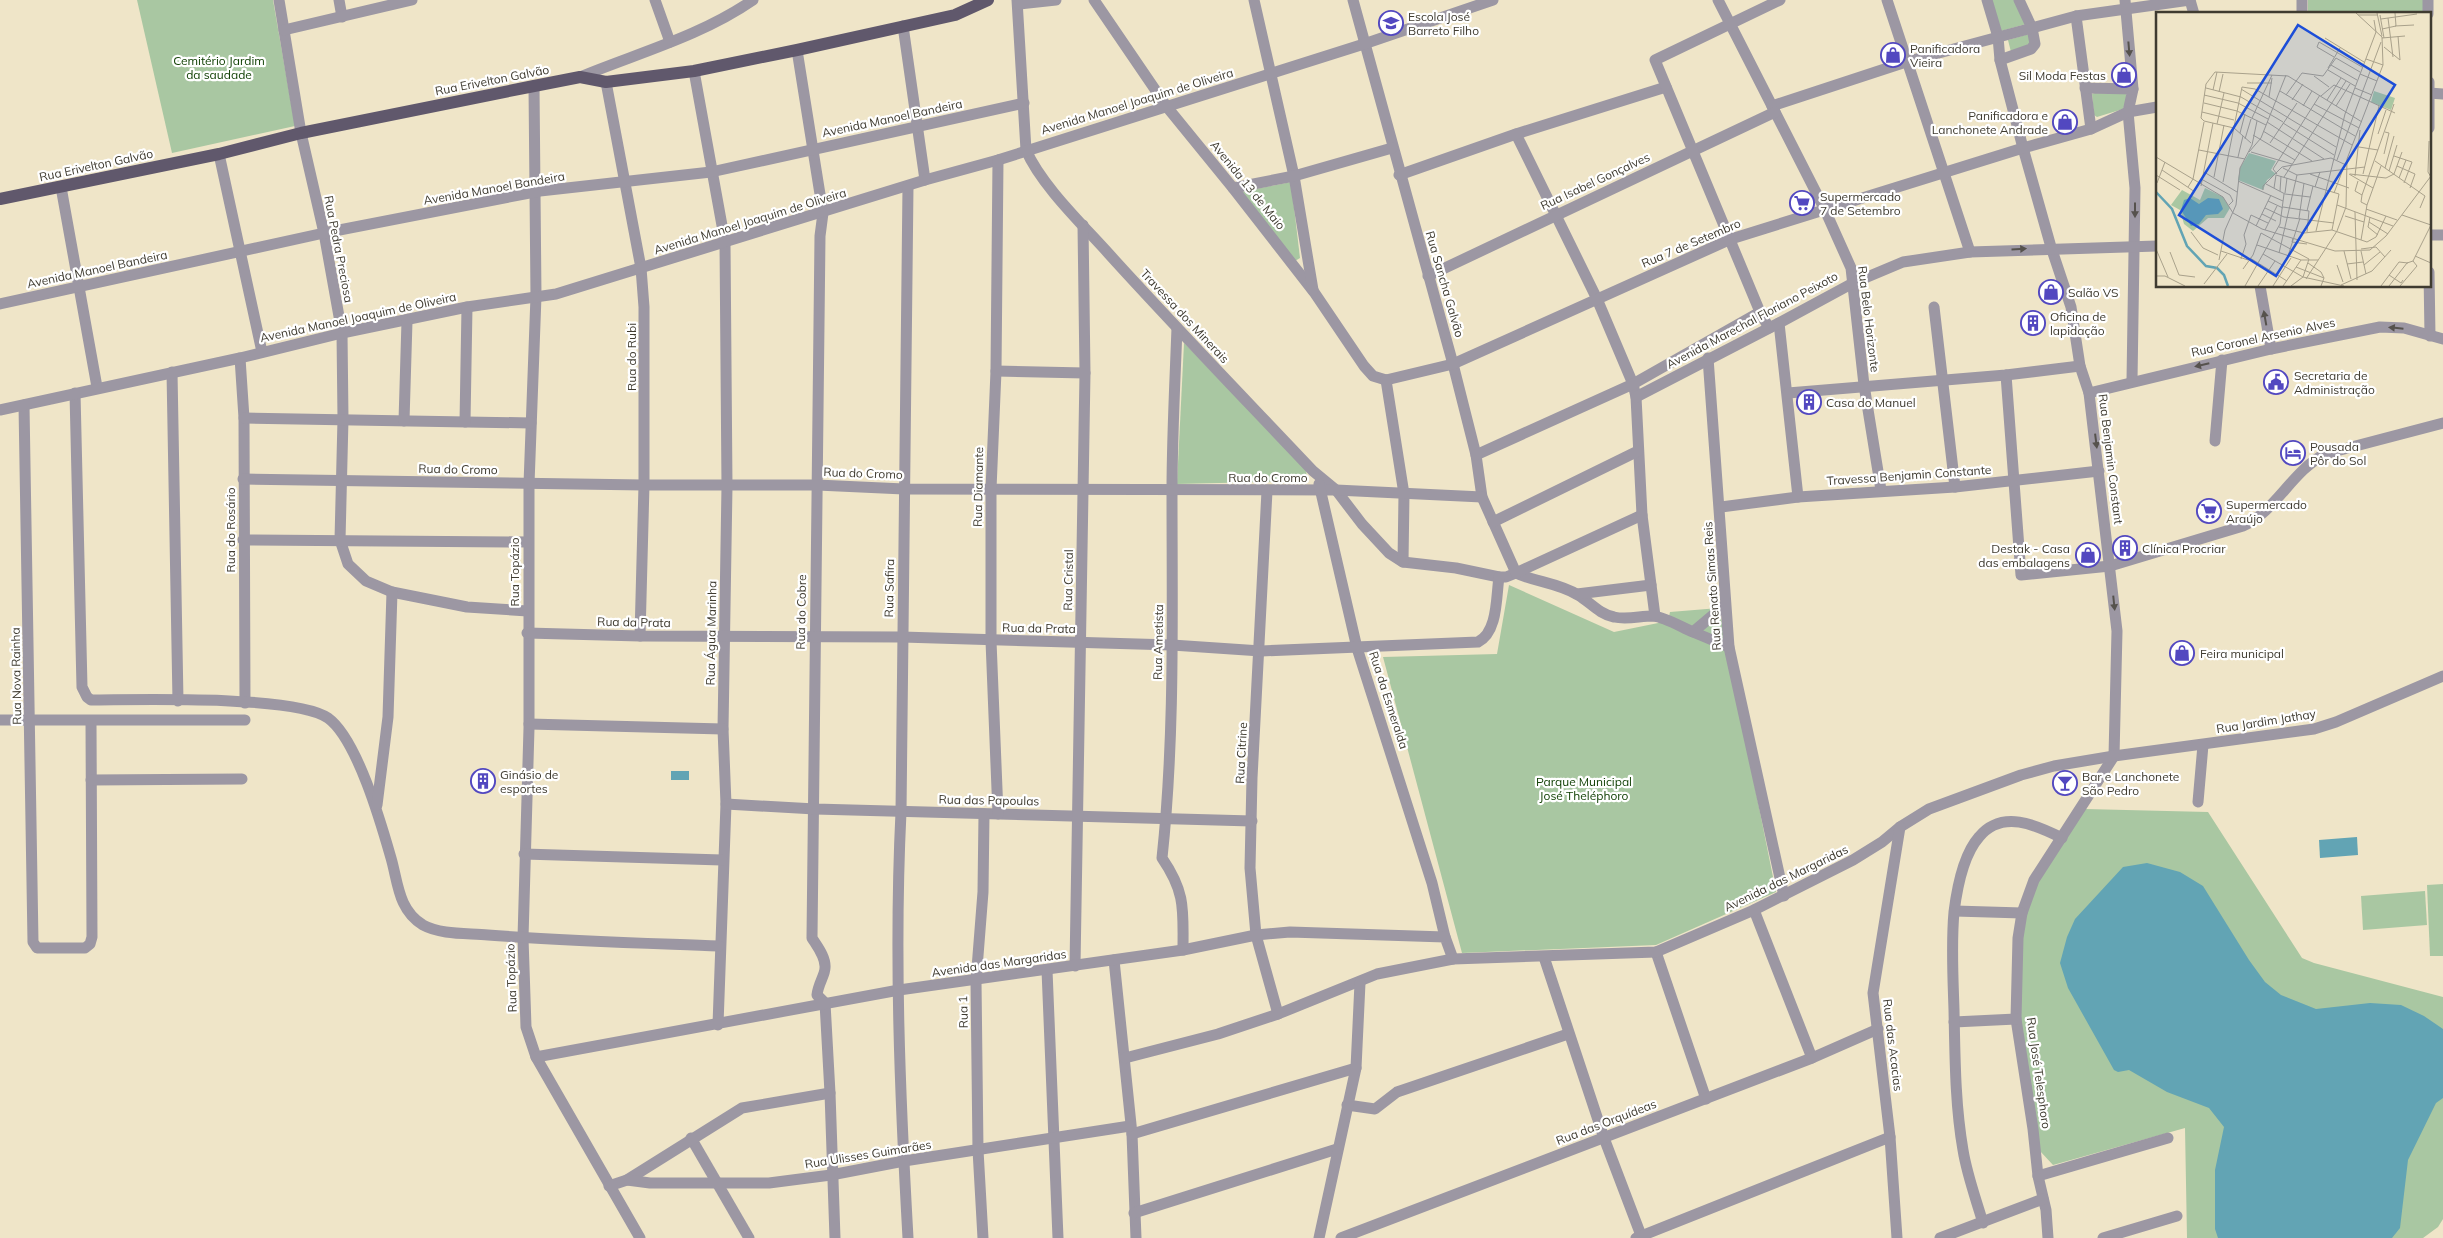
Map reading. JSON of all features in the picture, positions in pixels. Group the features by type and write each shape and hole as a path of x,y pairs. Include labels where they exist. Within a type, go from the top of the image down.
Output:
{"main road":[{"name":"Rua Erivelton Galvão","path":"0,199 219,154 301,133 580,77 606,82 694,71 955,15 988,0"}],"street":[{"name":"Rua Pedra Preciosa","path":"279,0 301,133 324,233 342,333 343,419 340,540 348,564 366,581 392,592"},
{"path":"339,0 342,17"},
{"path":"284,30 412,0"},
{"path":"656,0 670,42"},
{"path":"580,77 670,42 733,12 753,0"},
{"path":"1026,150 1018,2 1056,0"},
{"name":"Avenida 13 de Maio","path":"1094,0 1167,107 1314,292 1364,366 1373,376 1386,380"},
{"path":"1254,0 1294,176 1314,292"},
{"name":"Rua Sancha Galvão","path":"1353,0 1392,148 1453,364 1476,455 1482,497 1516,573"},
{"name":"Avenida Manoel Joaquim de Oliveira","path":"0,410 97,387 240,358 342,333 467,307 556,294 1167,107 1364,44 1492,0"},
{"name":"Rua Belo Horizonte","path":"1718,0 1825,210 1851,268 1864,385 1881,490"},
{"path":"1780,0 1655,60 1760,312 1774,326 1788,393 1798,497"},
{"path":"1887,0 1909,61 1970,252"},
{"name":"Rua Benjamin Constant","path":"1987,0 1998,36 2000,60 2023,148 2051,248 2071,307 2080,366 2089,393 2117,631 2114,756"},
{"path":"2000,60 2033,46 2035,41 2032,28 2019,0"},
{"name":"Rua Isabel Gonçalves","path":"1428,276 1693,151 1773,109 1909,61 1998,36 2125,4 2190,0"},
{"path":"2125,4 2132,89 2128,112 2135,188 2132,381"},
{"path":"2076,16 2091,129"},
{"path":"903,26 925,180"},
{"name":"Rua do Cobre","path":"797,50 823,213 820,236 815,637 815,809 812,938 824,963 825,968 818,984 817,995 825,1003"},
{"name":"Rua Água Marinha","path":"694,71 725,242 727,486 722,729 726,804 722,860 718,1025"},
{"name":"Rua do Rubi","path":"606,82 642,268 645,357 640,636"},
{"name":"Rua Topázio","path":"534,86 536,296 528,484 529,724 523,938 526,1027 536,1057 640,1238"},
{"path":"1400,175 1516,134 1666,87"},
{"path":"2085,88 2132,89"},
{"path":"2430,94 2443,94"},
{"name":"Avenida Manoel Bandeira","path":"0,304 77,286 241,253 324,233 536,192 711,172 813,148 918,128 1024,103"},
{"name":"Rua 7 de Setembro","path":"1386,380 1453,364 1730,239 1944,172 2091,129 2128,112 2156,107"},
{"path":"1516,134 1596,299 1633,384 1636,397 1642,515 1655,616"},
{"path":"1233,188 1294,176 1392,148"},
{"name":"Travessa dos Minerais","path":"1026,150 1033,166 1083,225 1177,328 1314,470 1336,490 1362,524 1389,554 1403,562"},
{"path":"219,154 262,352"},
{"name":"Rua Diamante","path":"998,160 996,371 991,489 991,641 998,814"},
{"path":"61,186 77,286 97,387"},
{"name":"Rua Safira","path":"908,186 901,812 898,886 899,990 908,1238"},
{"name":"Rua Cristal","path":"1075,966 1085,372 1083,225"},
{"path":"2430,235 2443,235"},
{"name":"Avenida Marechal Floriano Peixoto","path":"1636,397 1853,283 1903,262 1970,252 2156,246"},
{"path":"2260,288 2271,349"},
{"path":"2429,288 2430,336"},
{"path":"465,422 467,307"},
{"path":"1934,307 1955,487"},
{"path":"1476,455 1633,384 1760,312"},
{"path":"404,421 407,321"},
{"name":"Rua Coronel Arsenio Alves","path":"2089,393 2222,360 2380,327 2404,328 2443,339"},
{"name":"Rua Ametista","path":"1177,328 1172,489 1172,645 1166,820 1162,858 1175,877 1183,901 1183,950"},
{"name":"Rua do Rosário","path":"240,358 244,418 245,702"},
{"name":"Rua Renato Simas Reis","path":"1708,358 1721,507 1725,604 1729,647 1784,896"},
{"path":"2215,441 2222,360"},
{"path":"1788,393 1864,385 2006,375 2080,366"},
{"path":"996,371 1085,372"},
{"path":"172,372 178,700"},
{"path":"2006,375 2021,575 2110,566 2251,522 2310,464 2325,454 2443,423"},
{"path":"1386,380 1404,494 1403,562 1456,568 1499,577 1516,573 1642,515"},
{"path":"75,393 82,687 87,698 91,700 245,702 296,707 314,711 329,718 344,734 376,806 399,897 410,914 424,925 444,931 523,938 720,946"},
{"name":"Rua Nova Rainha","path":"24,405 33,942 38,948 85,948 90,944 92,937 91,780"},
{"path":"244,418 531,423"},
{"path":"1493,522 1638,452"},
{"name":"Rua da Esmeralda","path":"1314,470 1322,491 1357,648 1432,883 1445,937"},
{"name":"Travessa Benjamin Constante","path":"1721,507 1798,497 1881,490 1955,487 2099,471"},
{"name":"Rua do Cromo","path":"243,479 644,486 817,485 904,489 1336,490 1482,497"},
{"name":"Rua Citrine","path":"1267,491 1250,868 1256,935 1278,1014"},
{"path":"243,540 528,542"},
{"path":"1516,573 1531,580 1554,585 1577,594 1612,617 1626,619 1655,616 1729,647"},
{"name":"Rua da Prata","path":"528,633 640,636 902,637 1172,645 1260,651 1478,642 1485,638 1491,630 1499,577"},
{"path":"1577,594 1651,585"},
{"path":"376,806 388,717 392,592 468,607 528,611"},
{"path":"1692,632 1725,604"},
{"name":"Rua Jardim Jathay","path":"2114,756 2314,729 2336,722 2443,676"},
{"path":"0,720 90,722 245,720"},
{"path":"90,722 91,780 242,779"},
{"path":"529,724 722,729"},
{"path":"2198,802 2203,745"},
{"name":"Avenida das Margaridas","path":"1125,1058 1218,1034 1278,1014 1360,983 1377,974 1452,960 1656,952 1784,896 1853,860 1882,842 1900,827 1930,809 2021,775 2054,766 2114,756"},
{"name":"Rua José Telesphoro","path":"2048,1238 2046,1210 2038,1176 2033,1129 2016,1019 2018,938 2022,913 2034,880 2114,756"},
{"name":"Rua das Papoulas","path":"726,804 901,812 1252,821"},
{"name":"Rua 1","path":"983,1238 978,1150 976,981 983,892 984,814"},
{"path":"1983,1223 1963,1150 1957,1089 1954,1022 1954,911 1967,857 1983,833 1999,824 2016,820 2062,838"},
{"name":"Rua das Acacias","path":"1897,1238 1890,1137 1873,993 1900,827"},
{"path":"524,854 722,860"},
{"path":"1754,910 1812,1058"},
{"path":"1954,911 2022,913"},
{"name":"Avenida das Margaridas","path":"536,1057 718,1025 899,990 976,981 1183,950 1256,935 1290,932 1445,937"},
{"path":"1445,937 1452,960"},
{"path":"1656,952 1706,1099"},
{"path":"1544,957 1568,1034 1639,1237 1890,1137"},
{"path":"1114,960 1131,1130 1136,1238"},
{"path":"1046,970 1058,1238"},
{"path":"1319,1238 1356,1068 1360,983"},
{"path":"825,1003 835,1238"},
{"path":"1954,1022 2016,1019"},
{"name":"Rua das Orquídeas","path":"1342,1238 1812,1058 1878,1029"},
{"path":"1347,1105 1376,1109 1397,1092 1568,1034"},
{"name":"Rua Ulisses Guimarães","path":"609,1186 627,1180 650,1183 769,1183 831,1175 904,1161 1054,1137 1131,1130 1356,1068"},
{"path":"627,1180 691,1138 742,1108 830,1093"},
{"path":"691,1138 749,1238"},
{"path":"2038,1176 2168,1138"},
{"path":"1134,1213 1337,1149"},
{"path":"1940,1238 2043,1199"},
{"path":"2103,1238 2136,1232 2177,1216"}],"green space":[{"name":"Cemitério Jardim da saudade","path":"137,0 273,0 295,126 172,153"},
{"path":"1991,0 2015,0 2026,24 2001,31"},
{"path":"2308,0 2423,0 2423,12 2308,12"},
{"path":"2029,34 2032,43 2011,52 2008,40"},
{"path":"2092,94 2126,94 2127,99 2123,109 2097,117 2094,115"},
{"path":"1291,182 1300,258 1295,261 1241,192"},
{"path":"1184,343 1306,468 1307,481 1177,484"},
{"name":"Parque Municipal José Theléphoro","path":"1509,585 1614,632 1668,621 1670,612 1719,608 1776,892 1656,945 1462,953 1383,657 1497,654"},
{"path":"2085,809 2208,812 2302,958 2314,963 2443,997 2443,1219 2438,1227 2423,1238 2187,1238 2185,1128 2053,1165 2040,1151 2021,1024 2021,935 2035,884"},
{"path":"2443,884 2443,956 2430,956 2427,885"},
{"path":"2425,891 2427,925 2363,930 2361,896"}],"water":[{"path":"671,771 689,771 689,780 671,780"},
{"path":"2357,837 2358,855 2320,858 2319,840"},
{"path":"2147,863 2180,872 2203,886 2249,960 2265,982 2281,995 2316,1009 2370,1003 2401,1005 2424,1016 2443,1029 2443,1098 2436,1103 2408,1160 2400,1228 2392,1238 2218,1238 2215,1229 2215,1170 2224,1127 2209,1108 2167,1092 2129,1070 2118,1072 2114,1070 2068,988 2060,963 2067,937 2075,919 2123,867"}],"place":[{"name":"Escola José Barreto Filho","path":"1391,23"},
{"name":"Panificadora Vieira","path":"1893,55"},
{"name":"Sil Moda Festas","path":"2124,75"},
{"name":"Panificadora e Lanchonete Andrade","path":"2065,122"},
{"name":"Supermercado 7 de Setembro","path":"1802,203"},
{"name":"Salão VS","path":"2051,292"},
{"name":"Oficina de lapidação","path":"2033,323"},
{"name":"Secretaria de Administração","path":"2276,382"},
{"name":"Casa do Manuel","path":"1809,402"},
{"name":"Pousada Pôr do Sol","path":"2293,453"},
{"name":"Supermercado Araújo","path":"2209,511"},
{"name":"Clínica Procriar","path":"2125,548"},
{"name":"Destak - Casa das embalagens","path":"2088,555"},
{"name":"Feira municipal","path":"2182,653"},
{"name":"Ginásio de esportes","path":"483,781"},
{"name":"Bar e Lanchonete São Pedro","path":"2065,783"}]}
